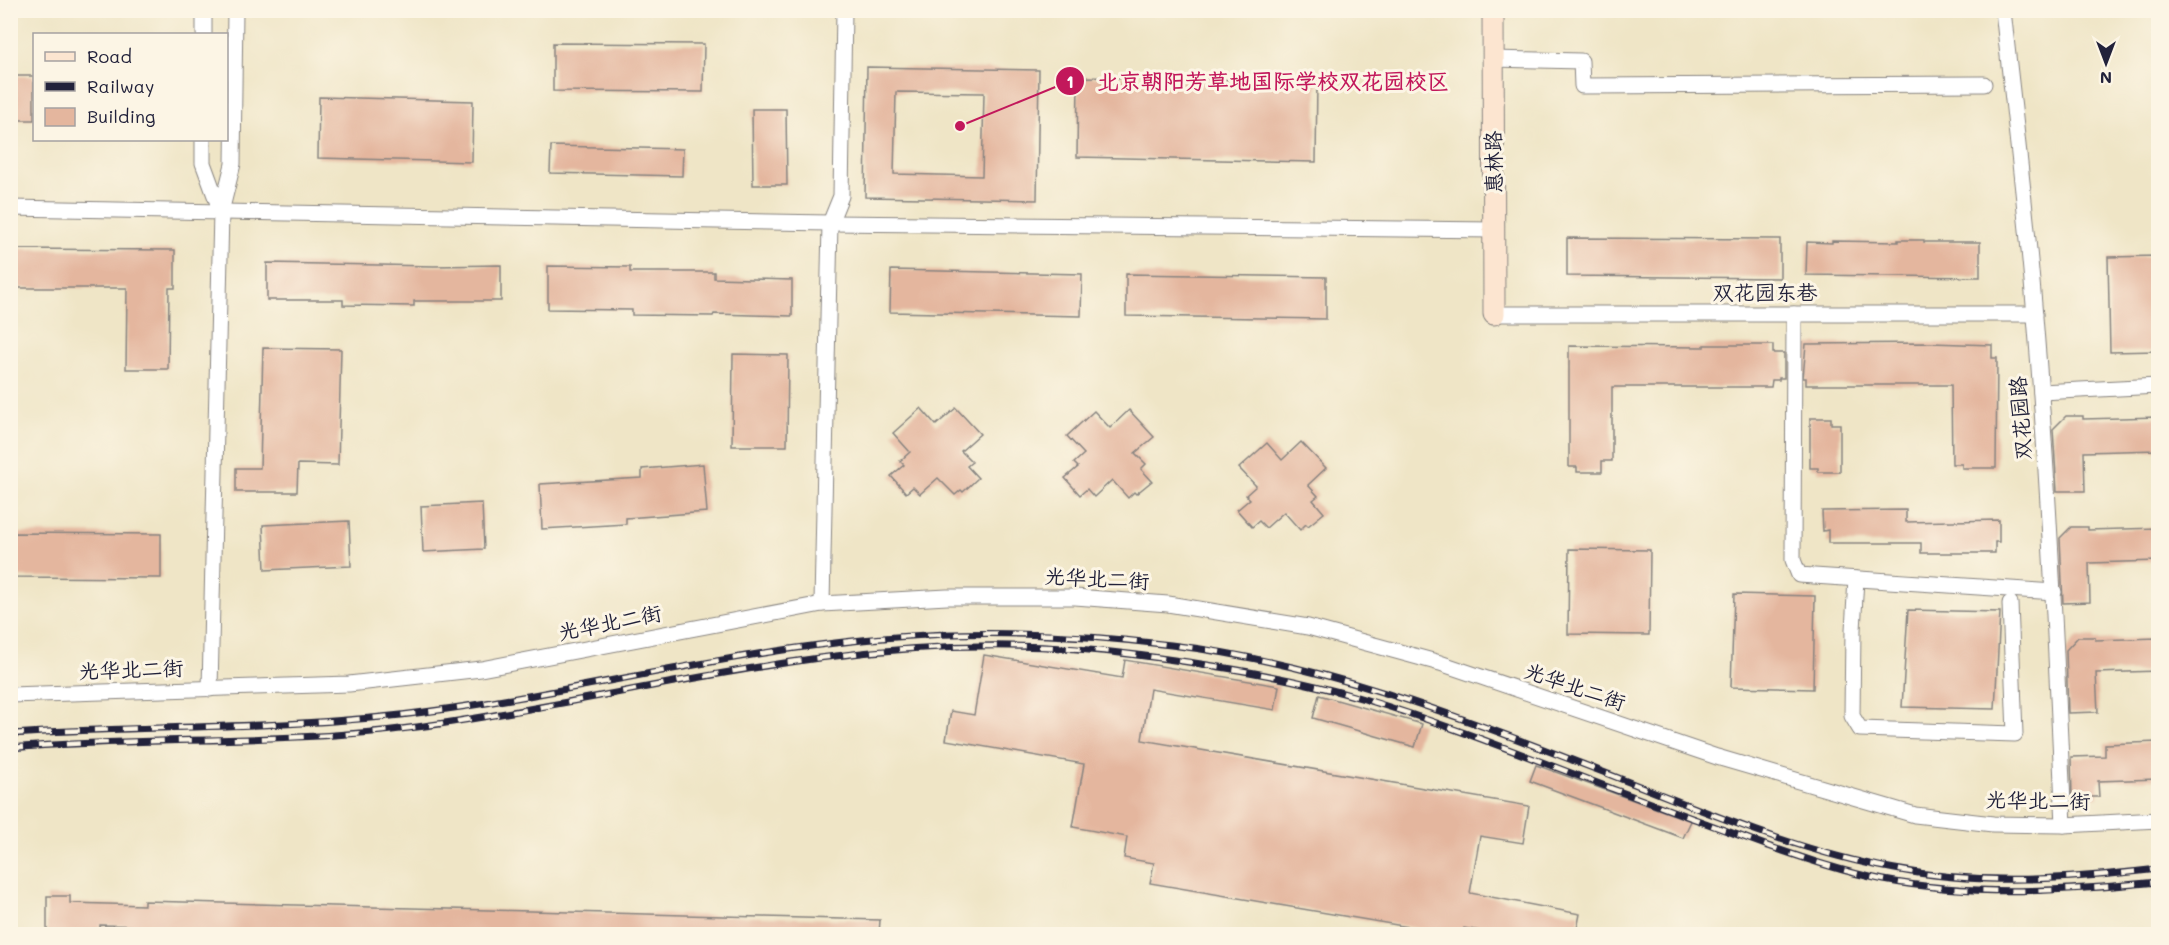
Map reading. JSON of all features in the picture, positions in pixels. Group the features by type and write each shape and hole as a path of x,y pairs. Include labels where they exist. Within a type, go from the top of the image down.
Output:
{"street":[{"path":"204,10 204,33"},
{"path":"210,689 221,212 233,164 235,10"},
{"path":"822,604 830,222 842,196 844,10"},
{"name":"惠林路","path":"1493,10 1494,314"},
{"name":"双花园路","path":"2003,10 2041,392 2054,592 2064,825"},
{"path":"1493,59 1581,60 1582,86 1984,84"},
{"path":"203,141 203,163 221,212"},
{"path":"10,208 1495,231"},
{"name":"双花园东巷","path":"1494,314 2035,314"},
{"path":"1794,314 1793,560 1799,576 2054,592"},
{"path":"2041,392 2158,386"},
{"path":"1856,579 1851,717 1860,729 2015,734 2010,603"},
{"name":"光华北二街","path":"10,695 349,684 481,669 822,604 947,597 1075,597 1168,604 1308,627 1440,663 1717,757 1915,815 1993,824 2064,825 2158,820"}],"building":[{"path":"553,43 704,44 703,92 553,91"},
{"path":"867,67 1039,70 1037,200 865,197","holes":["896,92 984,93 982,176 894,174"]},
{"path":"10,76 33,76 33,120 10,120"},
{"path":"1078,77 1317,81 1316,162 1077,157"},
{"path":"319,97 473,101 472,162 318,158"},
{"path":"752,109 786,109 787,185 753,185"},
{"path":"551,146 683,149 682,176 550,173"},
{"path":"1567,238 1780,239 1780,278 1567,276"},
{"path":"1898,240 1980,242 1980,277 1806,275 1807,242 1898,242"},
{"path":"10,249 175,250 175,288 169,288 168,369 126,369 127,288 10,288"},
{"path":"2158,256 2158,351 2110,352 2108,257"},
{"path":"267,263 501,265 501,301 414,301 414,306 343,305 343,300 267,300"},
{"path":"548,266 630,267 630,272 714,272 714,278 792,280 792,316 632,315 632,310 548,309"},
{"path":"891,270 1082,274 1081,316 890,312"},
{"path":"1126,274 1326,277 1326,319 1126,316"},
{"path":"1806,344 1992,345 1992,358 1997,358 1996,468 1962,468 1962,464 1952,464 1951,385 1806,385 1806,378 1803,378"},
{"path":"1704,345 1773,345 1773,353 1784,353 1784,378 1772,380 1771,387 1612,387 1612,461 1602,461 1602,472 1577,472 1577,467 1569,467 1569,346 1704,347"},
{"path":"263,348 341,349 338,465 298,464 297,492 236,492 236,468 260,468"},
{"path":"733,354 788,355 787,446 732,446"},
{"path":"921,408 936,425 956,408 980,434 961,451 972,462 967,466 978,478 963,492 961,490 955,495 938,478 920,494 913,487 906,493 891,476 904,465 900,461 910,452 893,433"},
{"path":"1129,410 1154,437 1135,453 1146,464 1141,469 1152,481 1128,498 1112,480 1094,497 1087,489 1080,495 1065,478 1078,467 1074,463 1084,454 1067,436 1094,411 1110,428"},
{"path":"2066,416 2083,416 2083,419 2158,417 2158,450 2084,452 2085,491 2057,491 2053,429"},
{"path":"1810,418 1831,418 1831,424 1840,424 1840,472 1818,472 1818,468 1810,468"},
{"path":"1301,442 1326,468 1308,485 1318,496 1313,500 1324,513 1300,530 1284,512 1266,528 1259,521 1252,527 1237,510 1250,499 1246,495 1256,486 1239,468 1267,443 1282,460"},
{"path":"703,464 707,512 626,518 626,524 542,529 540,484 642,478 642,469"},
{"path":"482,503 484,549 423,552 421,506"},
{"path":"1906,510 1906,522 1999,520 1999,542 1995,542 1995,553 1921,553 1921,543 1828,543 1828,530 1823,531 1822,511"},
{"path":"349,521 351,566 265,570 263,525"},
{"path":"2071,527 2088,527 2088,530 2158,528 2158,561 2089,563 2090,602 2063,603 2060,538"},
{"path":"10,533 161,534 161,578 10,577"},
{"path":"1569,549 1650,550 1649,635 1568,634"},
{"path":"1734,594 1815,596 1813,689 1731,687"},
{"path":"1908,610 2000,612 1995,709 1902,707"},
{"path":"2078,637 2095,637 2095,640 2158,638 2158,671 2096,673 2098,712 2068,713 2066,650"},
{"path":"984,655 1122,678 1125,660 1279,686 1275,710 1150,689 1142,740 1529,806 1523,843 1480,836 1470,893 1580,914 1576,934 1498,934 1464,928 1463,934 1450,934 1150,883 1154,863 1124,858 1127,837 1073,827 1084,764 946,740 951,711 974,715"},
{"path":"1319,695 1422,724 1415,747 1313,718"},
{"path":"2158,742 2158,779 2098,781 2099,797 2072,797 2071,757 2105,756 2105,744"},
{"path":"1536,765 1691,821 1683,838 1530,781"},
{"path":"47,896 70,896 70,903 144,905 144,901 880,920 879,934 143,934 143,926 100,925 100,934 47,934"}],"railway":[{"path":"10,734 265,725 417,713 776,651 896,637 999,634 1103,638 1231,654 1349,682 1521,740 1763,833 1861,862 1928,874 1994,879 2093,876 2158,869"},
{"path":"10,748 61,744 366,733 467,720 769,665 859,653 938,647 1058,648 1195,663 1252,672 1336,691 1459,731 1768,846 1840,869 1884,880 1952,889 2021,891 2158,882"}],"place":[{"name":"北京朝阳芳草地国际学校双花园校区","path":"960,126"}]}
